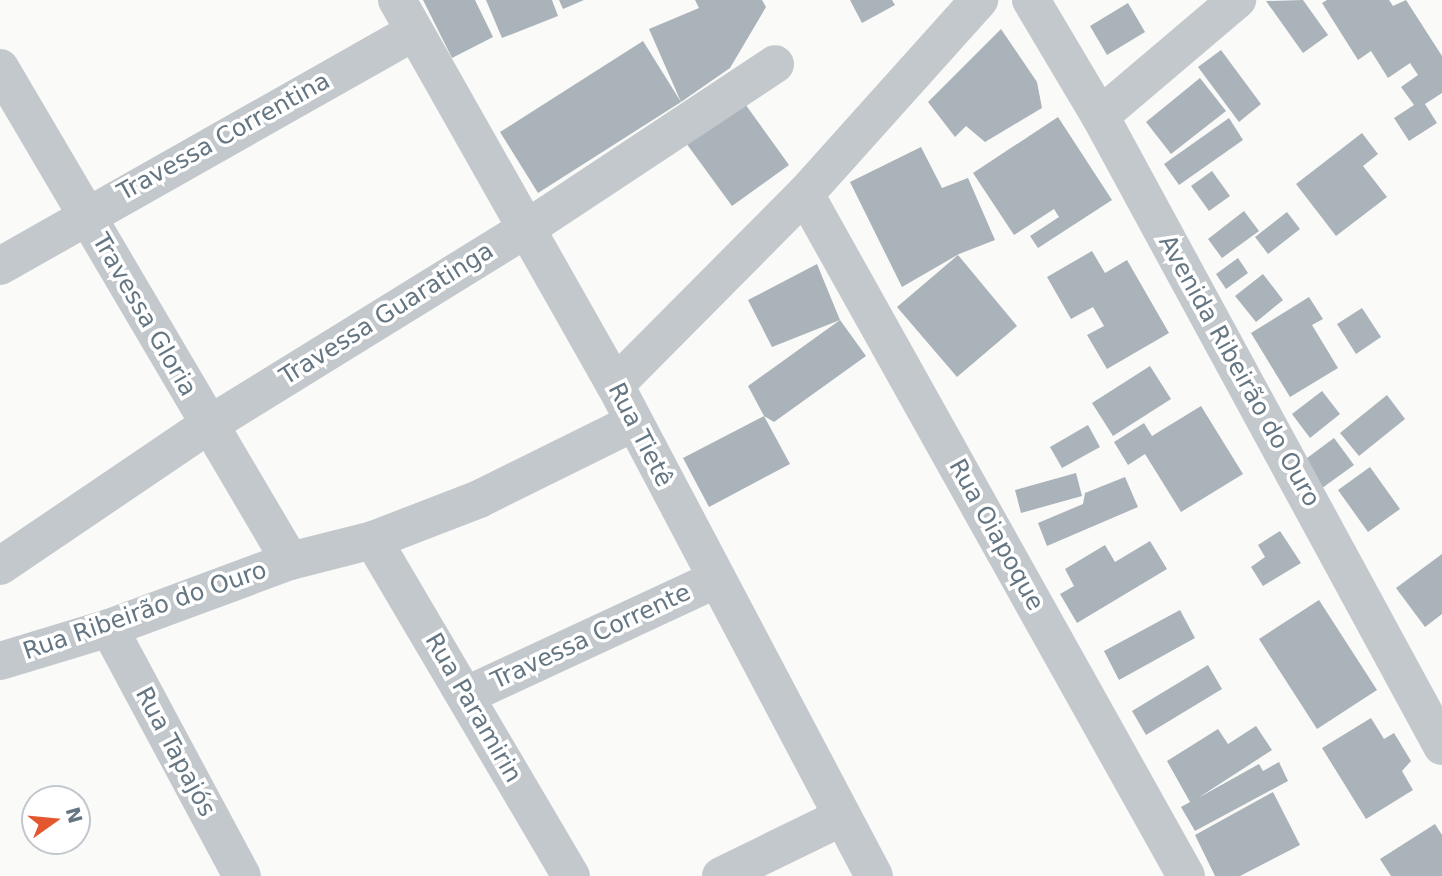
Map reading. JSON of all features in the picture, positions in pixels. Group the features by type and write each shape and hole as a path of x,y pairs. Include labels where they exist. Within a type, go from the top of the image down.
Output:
{"street":[{"path":"615,385 805,194 979,0"},
{"name":"Avenida Ribeirão do Ouro","path":"1031,0 1100,116 1442,746"},
{"path":"1100,116 1237,0"},
{"name":"Travessa Correntina","path":"0,265 405,16"},
{"name":"Rua Tietê","path":"405,16 529,227 874,876"},
{"name":"Travessa Guaratinga","path":"0,566 207,426 529,227 775,64"},
{"name":"Travessa Gloria","path":"0,68 207,426 290,561"},
{"name":"Rua Oiapoque","path":"805,194 1186,876"},
{"path":"290,561 373,540 479,499 633,423"},
{"name":"Rua Paramirin","path":"373,540 467,695 571,876"},
{"name":"Rua Ribeirão do Ouro","path":"0,661 109,628 290,561"},
{"name":"Travessa Corrente","path":"467,695 715,580"},
{"name":"Rua Tapajós","path":"109,628 242,876"},
{"path":"721,876 842,817"}],"building":[{"path":"423,0 475,0 493,37 452,58"},
{"path":"486,0 552,0 558,16 502,38"},
{"path":"559,0 584,0 563,9"},
{"path":"695,0 762,0 766,7 730,68 681,102 649,29 699,8"},
{"path":"850,0 892,0 895,5 862,23"},
{"path":"1303,0 1328,35 1303,53 1266,1"},
{"path":"1327,0 1389,0 1393,6 1406,0 1442,56 1442,93 1425,104 1437,123 1409,141 1394,118 1414,105 1401,87 1418,75 1410,63 1388,78 1371,51 1358,60 1322,3"},
{"path":"1128,3 1145,32 1107,55 1090,26"},
{"path":"1001,29 1037,82 1042,108 985,142 966,126 955,137 928,102"},
{"path":"643,41 681,102 538,193 500,132"},
{"path":"1221,50 1261,104 1239,122 1198,67"},
{"path":"1200,78 1226,111 1171,154 1146,122"},
{"path":"743,101 789,165 732,206 686,143"},
{"path":"1058,117 1112,200 1038,248 1030,236 1059,217 1054,209 1014,235 973,173"},
{"path":"1229,118 1243,140 1179,185 1164,164"},
{"path":"1362,133 1378,154 1363,166 1387,197 1336,236 1296,184"},
{"path":"921,147 942,188 968,178 995,240 959,254 902,287 850,182"},
{"path":"1212,171 1230,196 1209,211 1191,186"},
{"path":"1244,211 1259,231 1222,258 1208,239"},
{"path":"1287,212 1300,229 1268,254 1255,237"},
{"path":"1092,251 1105,273 1127,260 1169,333 1107,369 1087,335 1104,326 1093,307 1071,319 1047,277"},
{"path":"958,255 1017,326 957,377 897,307"},
{"path":"1238,258 1248,273 1226,289 1216,274"},
{"path":"817,264 840,320 772,347 748,300"},
{"path":"1263,274 1283,300 1256,322 1235,296"},
{"path":"1309,297 1323,319 1312,325 1338,368 1290,397 1251,333"},
{"path":"1362,308 1381,337 1356,354 1337,324"},
{"path":"840,320 866,356 774,422 764,416 748,386"},
{"path":"1150,366 1171,399 1113,436 1092,403"},
{"path":"1322,391 1340,414 1310,438 1292,414"},
{"path":"1387,395 1405,419 1359,456 1340,433"},
{"path":"1201,406 1243,474 1181,512 1145,454 1128,465 1114,442 1144,423 1152,436"},
{"path":"764,416 790,464 709,507 683,458"},
{"path":"1088,425 1100,447 1062,468 1050,447"},
{"path":"1334,438 1354,465 1318,491 1299,464"},
{"path":"1370,467 1400,509 1368,532 1338,490"},
{"path":"1076,473 1082,496 1021,513 1015,490"},
{"path":"1125,477 1138,507 1047,546 1038,523 1083,504 1085,493"},
{"path":"1280,531 1301,563 1263,586 1251,567 1265,557 1258,545"},
{"path":"1150,541 1167,569 1077,623 1060,594 1074,586 1065,569 1105,545 1115,562"},
{"path":"1442,554 1442,614 1425,627 1396,588"},
{"path":"1319,600 1377,690 1317,729 1259,639"},
{"path":"1180,610 1195,638 1119,680 1104,651"},
{"path":"1208,665 1222,689 1146,735 1132,711"},
{"path":"1371,718 1384,739 1394,733 1411,761 1402,771 1413,790 1366,819 1322,748"},
{"path":"1256,726 1272,750 1198,798 1259,764 1263,771 1279,762 1288,781 1195,831 1181,807 1190,802 1167,761 1218,729 1228,744"},
{"path":"1273,792 1300,845 1240,876 1215,876 1195,835"},
{"path":"1435,824 1442,835 1442,876 1391,876 1380,859"}]}
